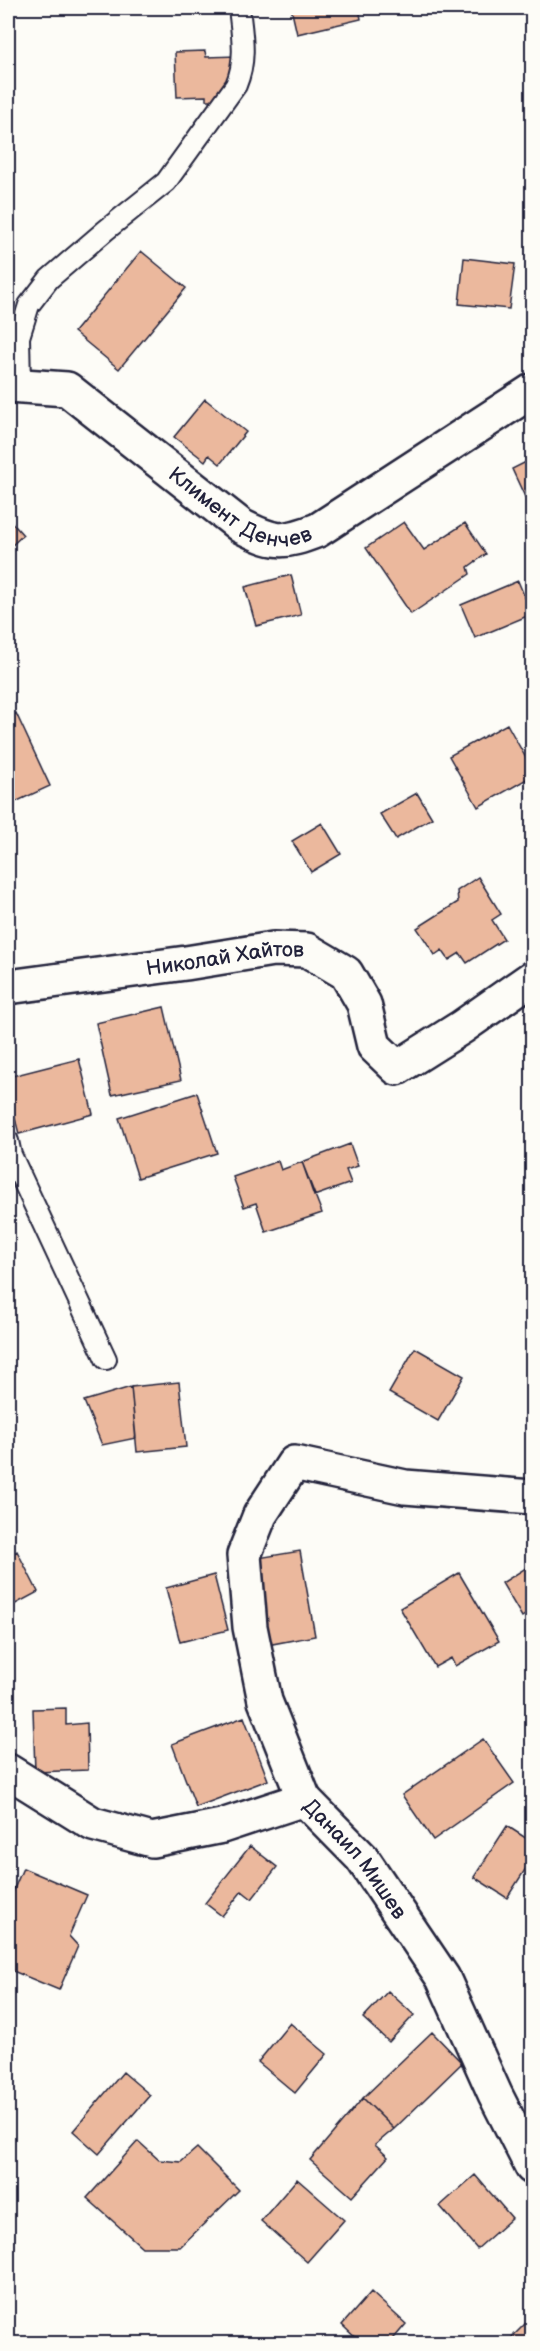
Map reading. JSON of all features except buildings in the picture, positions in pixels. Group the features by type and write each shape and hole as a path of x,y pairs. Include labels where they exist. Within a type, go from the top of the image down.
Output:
{"street":[{"name":"Климент Денчев","path":"14,384 67,389 241,526 265,538 291,541 318,530 532,391"},
{"name":"Николай Хайтов","path":"8,987 273,949 307,950 346,973 363,1004 374,1046 397,1068 462,1027 532,978"},
{"path":"304,1799 265,1701 250,1627 244,1555 260,1515 294,1462 405,1487 532,1497"},
{"name":"Данаил Мишев","path":"9,1772 93,1824 152,1840 222,1826 304,1799 362,1858 443,1978 495,2094 532,2167"}],"lane":[{"path":"14,384 19,337 29,305 49,279 166,182 236,85 242,71 244,51 239,8"},
{"path":"8,1141 11,1155 106,1359"}]}
